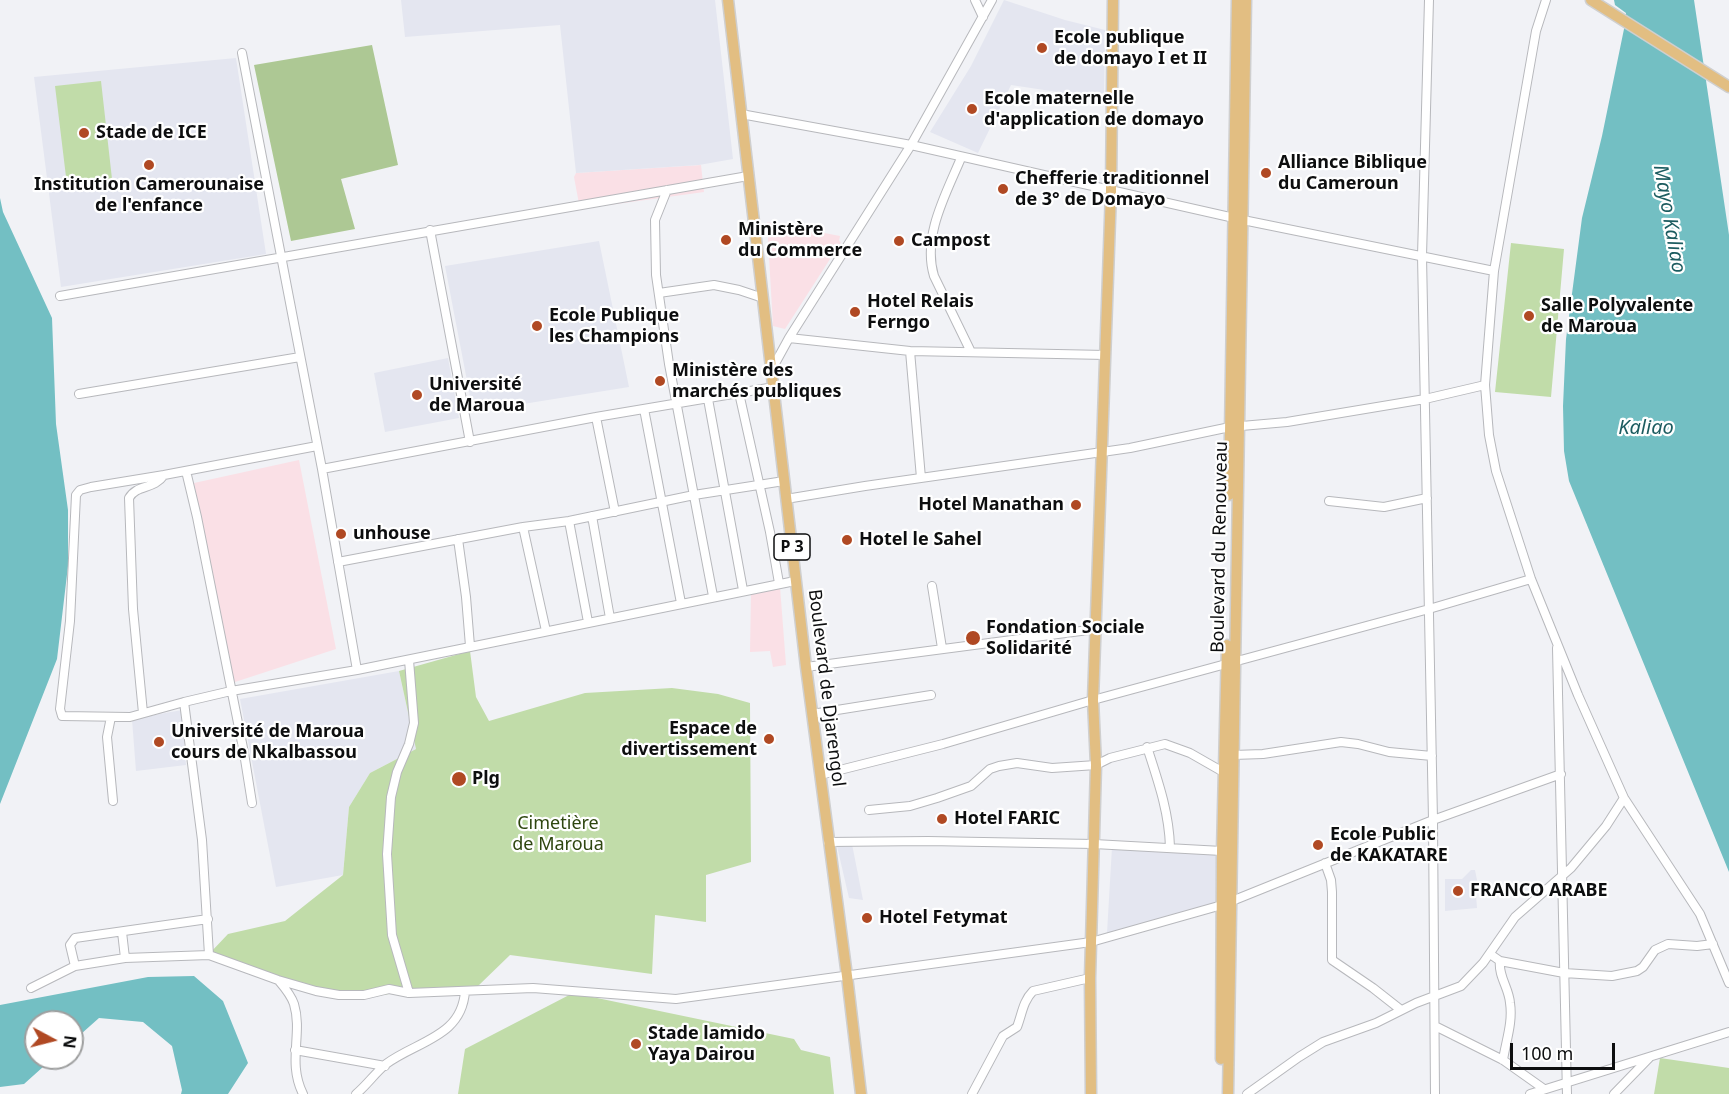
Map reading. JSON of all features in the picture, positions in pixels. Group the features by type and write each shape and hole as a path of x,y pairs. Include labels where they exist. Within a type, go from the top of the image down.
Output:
{"main road":[{"name":"Boulevard de Djarengol","path":"728,0 795,580 861,1094"},
{"path":"1091,1094 1090,978 1096,765 1093,700 1111,191 1113,0"},
{"name":"Boulevard du Renouveau","path":"1237,0 1239,219"},
{"name":"Boulevard du Renouveau","path":"1228,1094 1226,903 1222,851 1230,663 1246,0"},
{"path":"1591,0 1729,87"},
{"name":"Boulevard du Renouveau","path":"1221,1094 1233,755 1230,663"}],"street":[{"path":"975,0 983,17"},
{"path":"772,369 789,338 911,145 992,0"},
{"path":"1429,0 1422,256 1433,820 1435,1094"},
{"path":"1546,0 1536,31 1494,270 1485,385 1489,435 1496,471 1531,579 1624,798 1700,914 1729,984"},
{"path":"242,53 322,469 357,670"},
{"path":"741,114 911,145 1239,219 1494,270"},
{"path":"961,158 934,228 930,258 934,276 971,352"},
{"path":"60,296 748,176"},
{"path":"667,190 655,220 658,293 713,596"},
{"path":"430,230 470,442"},
{"path":"658,293 714,285 764,297"},
{"path":"789,338 910,351 1106,355"},
{"path":"910,351 921,478"},
{"path":"79,394 300,357"},
{"path":"786,499 1130,448 1234,426 1287,422 1425,399 1485,385"},
{"path":"322,469 596,417 774,387"},
{"path":"739,393 779,583"},
{"path":"708,399 743,591"},
{"path":"644,409 681,603"},
{"path":"596,417 615,512"},
{"path":"317,446 91,487 81,490 76,495 70,621 60,713 67,717 130,717 231,692 410,660 795,580"},
{"path":"186,471 197,517 252,803"},
{"path":"143,713 133,609 129,498 135,491 157,484 164,475"},
{"path":"338,562 523,526 569,520 694,495 784,481"},
{"path":"1329,501 1384,507 1427,498"},
{"path":"592,516 610,618"},
{"path":"569,520 588,622"},
{"path":"523,526 546,631"},
{"path":"458,539 470,646"},
{"path":"820,775 943,744 1093,700 1531,579"},
{"path":"932,586 942,648"},
{"path":"806,667 1096,629"},
{"path":"1556,640 1567,1094"},
{"path":"409,993 392,935 387,854 390,797 414,723 410,660"},
{"path":"812,714 931,695"},
{"path":"184,702 202,840 209,955"},
{"path":"111,717 107,737 114,801"},
{"path":"1233,755 1263,754 1341,742 1389,752 1432,756"},
{"path":"869,810 910,806 937,798 971,786 990,769 999,766 1017,763 1052,768 1096,765 1110,758 1165,744 1190,753 1225,773"},
{"path":"1147,747 1165,804 1170,827 1170,847"},
{"path":"31,988 75,966 125,958 209,955 278,980 339,995 364,994 389,989 409,993 533,988 676,999 1091,942 1226,903 1433,820 1561,774"},
{"path":"1247,1094 1323,1042 1376,1023 1435,995 1461,986 1480,968 1515,917 1572,868 1606,826 1624,798"},
{"path":"828,843 928,841 1094,844 1222,851"},
{"path":"1325,863 1331,880 1332,892 1332,960 1373,987 1401,1010"},
{"path":"75,966 70,945 73,939 208,919"},
{"path":"122,932 125,958"},
{"path":"1490,954 1500,961 1564,973 1612,976 1637,971 1643,967 1654,950 1668,944 1697,946 1713,944"},
{"path":"1500,961 1500,972 1509,994 1511,1007 1503,1060"},
{"path":"972,1094 1003,1036 1017,1027 1024,1005 1033,991 1090,978"},
{"path":"278,980 294,1004 297,1018 295,1067 303,1094"},
{"path":"356,1094 385,1065 435,1038 454,1023 464,1004 465,991"},
{"path":"1435,1026 1503,1060 1544,1089"},
{"path":"1530,1094 1729,1032"},
{"path":"295,1050 385,1065"},
{"path":"1614,1094 1650,1056"}],"shaded area":[{"path":"401,0 715,0 733,159 699,165 576,173 560,25 405,37"},
{"name":"Ecole publique de domayo I et II","path":"1004,0 1065,20 1105,30 1104,99 1011,85 978,153 930,132 971,66"},
{"name":"Institution Camerounaise de l'enfance","path":"236,58 266,254 61,287 34,77"},
{"path":"701,165 704,192 580,209 574,177 576,173"},
{"path":"767,222 840,236 839,241 841,242 785,329 773,326"},
{"name":"Ecole Publique les Champions","path":"599,241 629,387 473,412 445,266"},
{"name":"Université de Maroua","path":"448,358 459,418 385,432 374,373"},
{"path":"299,460 336,649 232,683 194,483"},
{"path":"780,587 786,665 773,667 770,651 750,652 751,593"},
{"path":"399,671 416,749 370,773 349,807 343,875 276,887 240,699"},
{"name":"Université de Maroua cours de Nkalbassou","path":"182,710 186,765 136,771 132,719"},
{"path":"852,844 863,900 849,898 837,846"},
{"path":"1112,847 1220,852 1217,903 1107,933"},
{"name":"FRANCO ARABE","path":"1471,870 1475,870 1478,885 1471,887 1471,896 1476,895 1477,908 1445,911 1445,879 1462,879"}],"green space":[{"path":"372,45 398,165 341,179 355,229 291,241 254,65"},
{"name":"Stade de ICE","path":"101,81 112,179 67,185 55,86"},
{"path":"1511,243 1564,249 1551,397 1495,392"},
{"name":"Cimetière de Maroua","path":"470,651 476,697 489,721 585,693 672,688 718,694 750,703 751,862 706,875 706,922 655,915 652,974 510,955 477,987 409,991 363,998 285,980 210,953 228,934 285,921 343,875 349,807 370,773 416,749 399,671"},
{"name":"Stade lamido Yaya Dairou","path":"573,993 794,1039 801,1050 830,1057 834,1094 458,1094 465,1049"},
{"path":"1660,1058 1729,1068 1729,1094 1654,1094"}],"water":[{"name":"Kaliao","path":"1614,0 1694,0 1729,235 1729,872 1569,481 1564,451 1563,406 1566,339 1582,218 1602,136 1626,13 1615,5"},
{"path":"0,198 3,212 52,318 56,424 68,510 68,566 57,659 0,804"},
{"path":"194,976 223,1001 248,1063 228,1094 181,1094 172,1046 143,1022 99,1018 84,1031 84,1010 24,1010 24,1070 40,1070 24,1084 0,1087 0,1005 148,977"}],"place":[{"name":"Ecole publique de domayo I et II","path":"1042,48"},
{"name":"Ecole maternelle d'application de domayo","path":"972,109"},
{"name":"Stade de ICE","path":"84,133"},
{"name":"Institution Camerounaise de l'enfance","path":"149,165"},
{"name":"Alliance Biblique du Cameroun","path":"1266,173"},
{"name":"Chefferie traditionnel de 3° de Domayo","path":"1003,189"},
{"name":"Ministère du Commerce","path":"726,240"},
{"name":"Campost","path":"899,241"},
{"name":"Hotel Relais Ferngo","path":"855,312"},
{"name":"Salle Polyvalente de Maroua","path":"1529,316"},
{"name":"Ecole Publique les Champions","path":"537,326"},
{"name":"Ministère des marchés publiques","path":"660,381"},
{"name":"Université de Maroua","path":"417,395"},
{"name":"Hotel Manathan","path":"1076,505"},
{"name":"unhouse","path":"341,534"},
{"name":"Hotel le Sahel","path":"847,540"},
{"name":"Fondation Sociale Solidarité","path":"973,638"},
{"name":"Espace de divertissement","path":"769,739"},
{"name":"Université de Maroua cours de Nkalbassou","path":"159,742"},
{"name":"Plg","path":"459,779"},
{"name":"Hotel FARIC","path":"942,819"},
{"name":"Ecole Public de KAKATARE","path":"1318,845"},
{"name":"FRANCO ARABE","path":"1458,891"},
{"name":"Hotel Fetymat","path":"867,918"},
{"name":"Stade lamido Yaya Dairou","path":"636,1044"}],"water label":[{"name":"Mayo Kaliao","path":"1669,219"}]}
